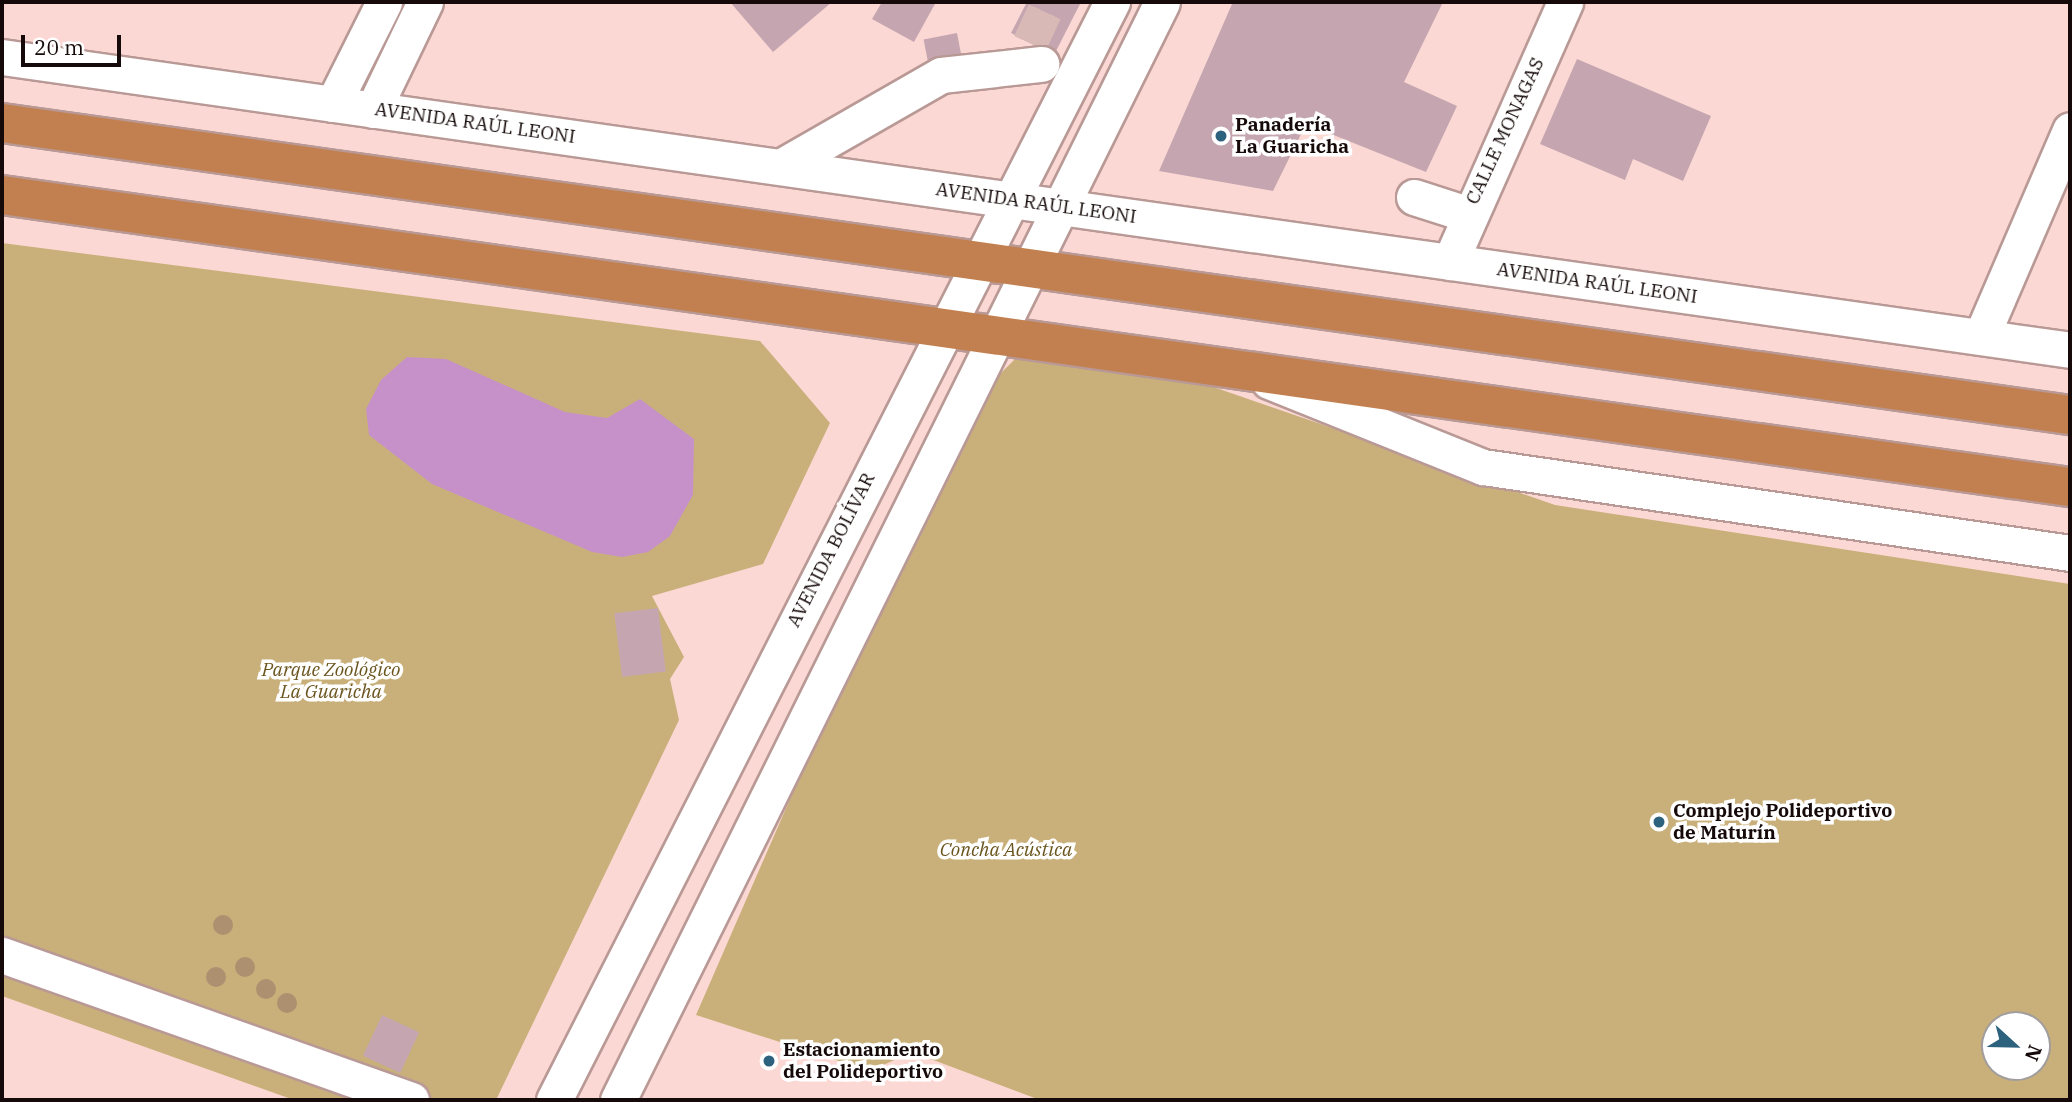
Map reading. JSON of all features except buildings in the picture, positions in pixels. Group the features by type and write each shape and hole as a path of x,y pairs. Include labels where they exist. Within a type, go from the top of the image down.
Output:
{"highway":[{"path":"2,123 2070,415"},
{"path":"2,195 2070,487"}],"street":[{"path":"333,104 384,2"},
{"path":"373,110 425,2"},
{"name":"AVENIDA BOLÍVAR","path":"554,1100 1007,199 1112,2"},
{"path":"618,1100 1162,2"},
{"name":"CALLE MONAGAS","path":"1450,262 1467,214 1565,2"},
{"path":"784,165 941,75 1035,54 1063,95"},
{"name":"AVENIDA RAÚL LEONI","path":"2,57 784,165 1059,207 2070,350"},
{"path":"1981,337 2070,130"},
{"path":"1414,197 1467,214"},
{"path":"1243,370 1483,467 2070,553"},
{"path":"2,955 411,1100"}],"green space":[{"name":"Parque Zoológico La Guaricha","path":"2,243 760,341 830,423 763,564 652,596 684,657 670,679 679,720 496,1100 294,1100 2,996"},
{"name":"Concha Acústica","path":"1052,352 1179,375 1555,505 2070,584 2070,1100 1040,1100 912,1052 870,1071 696,1015 834,698 988,386 1015,359"}],"shaded area":[{"path":"407,357 446,359 565,412 607,418 640,399 694,439 693,495 670,536 648,552 622,557 592,552 432,484 369,435 366,409 381,380"}],"tunnel":[{"path":"1030,43 1049,2"}],"place":[{"name":"Panadería La Guaricha","path":"1221,136"},
{"name":"Complejo Polideportivo de Maturín","path":"1659,822"},
{"name":"Estacionamiento del Polideportivo","path":"769,1061"}]}
